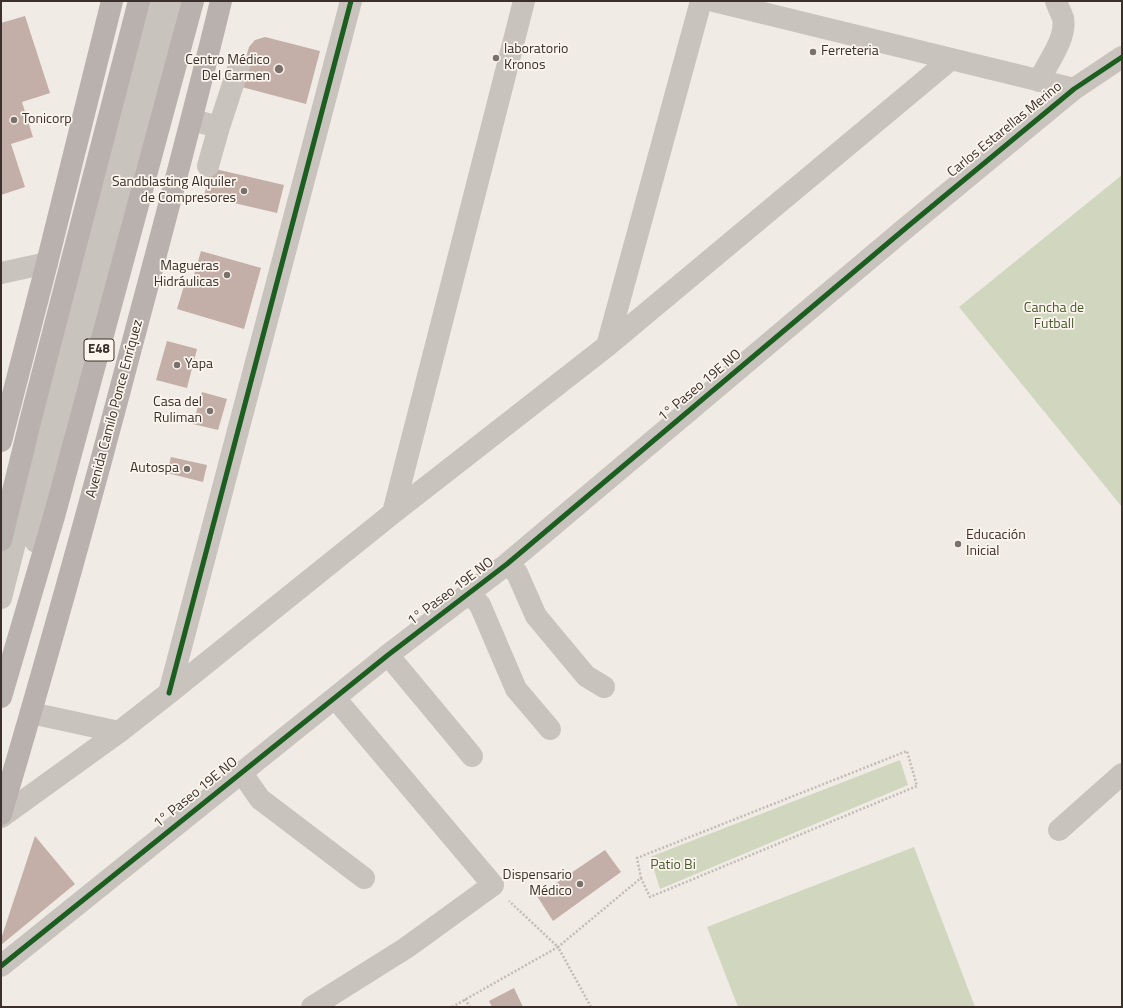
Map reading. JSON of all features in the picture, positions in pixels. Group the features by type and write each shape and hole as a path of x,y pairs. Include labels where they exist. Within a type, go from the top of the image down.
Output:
{"main road":[{"path":"1,441 5,412 47,263 112,1"},
{"path":"1,540 32,414 139,1"},
{"name":"E48","path":"1,698 57,507 193,1"},
{"name":"Avenida Camilo Ponce Enríquez","path":"1,816 8,776 33,707 86,520 192,120 221,1"},
{"path":"19,637 33,707"}],"street":[{"path":"1,598 46,421 158,1"},
{"path":"1,671 84,360 174,1"},
{"path":"169,693 351,1"},
{"path":"393,512 524,1"},
{"path":"607,346 701,1"},
{"path":"714,1 1074,89"},
{"path":"1039,81 1056,51 1061,37 1063,19 1056,1"},
{"name":"Carlos Estarellas Merino","path":"907,227 1074,89 1122,57"},
{"path":"1,816 118,732 169,693 393,512 607,346 951,58"},
{"path":"208,166 239,66"},
{"path":"192,120 219,127"},
{"name":"1° Paseo 19E NO","path":"1,966 388,655 507,564 907,227"},
{"path":"1,273 47,263"},
{"path":"507,564 517,573 536,616 586,676 604,687"},
{"path":"469,593 480,604 516,688 550,729"},
{"path":"17,615 19,637"},
{"path":"388,655 472,756"},
{"path":"312,1007 406,948 493,885 334,698"},
{"path":"33,707 118,732"},
{"path":"241,772 260,799 364,878"},
{"path":"1059,830 1122,774"}],"path":[{"path":"907,751 917,786 650,897 641,878 637,858 907,751"},
{"path":"452,1007 558,947 641,878"},
{"path":"493,885 558,947 591,1007"},
{"path":"465,999 470,1007"}],"green space":[{"name":"Cancha de Futball","path":"1122,175 1122,507 959,307"},
{"name":"Patio Bi","path":"900,760 908,785 660,889 650,857"},
{"path":"914,847 975,1007 738,1007 707,927"}],"building":[{"name":"Tonicorp","path":"25,16 50,93 22,102 33,137 11,144 25,187 1,195 1,23"},
{"name":"Centro Médico Del Carmen","path":"265,37 320,51 306,104 238,86 249,47 255,40"},
{"name":"Sandblasting Alquiler de Compresores","path":"211,168 284,185 277,213 204,196"},
{"path":"201,251 261,268 244,329 177,309 186,279 192,282"},
{"name":"Yapa","path":"167,341 197,349 187,388 156,380"},
{"name":"Casa del Ruliman","path":"202,392 227,399 218,430 193,424"},
{"name":"Autospa","path":"171,457 207,465 203,482 167,473"},
{"path":"35,836 75,884 1,945 1,939"},
{"name":"Dispensario Médico","path":"605,850 621,872 553,921 537,896"},
{"path":"514,988 523,1007 492,1007 489,1001"}],"cycle path":[{"path":"169,693 351,1"},
{"path":"1,966 388,655 507,564 907,227 1074,89 1122,57"}],"place":[{"name":"Ferreteria","path":"813,52"},
{"name":"laboratorio Kronos","path":"496,58"},
{"name":"Centro Médico Del Carmen","path":"279,69"},
{"name":"Tonicorp","path":"14,120"},
{"name":"Sandblasting Alquiler de Compresores","path":"244,191"},
{"name":"Magueras Hidráulicas","path":"227,275"},
{"name":"Yapa","path":"177,365"},
{"name":"Casa del Ruliman","path":"210,411"},
{"name":"Autospa","path":"187,469"},
{"name":"Educación Inicial","path":"958,544"},
{"name":"Dispensario Médico","path":"580,884"}]}
